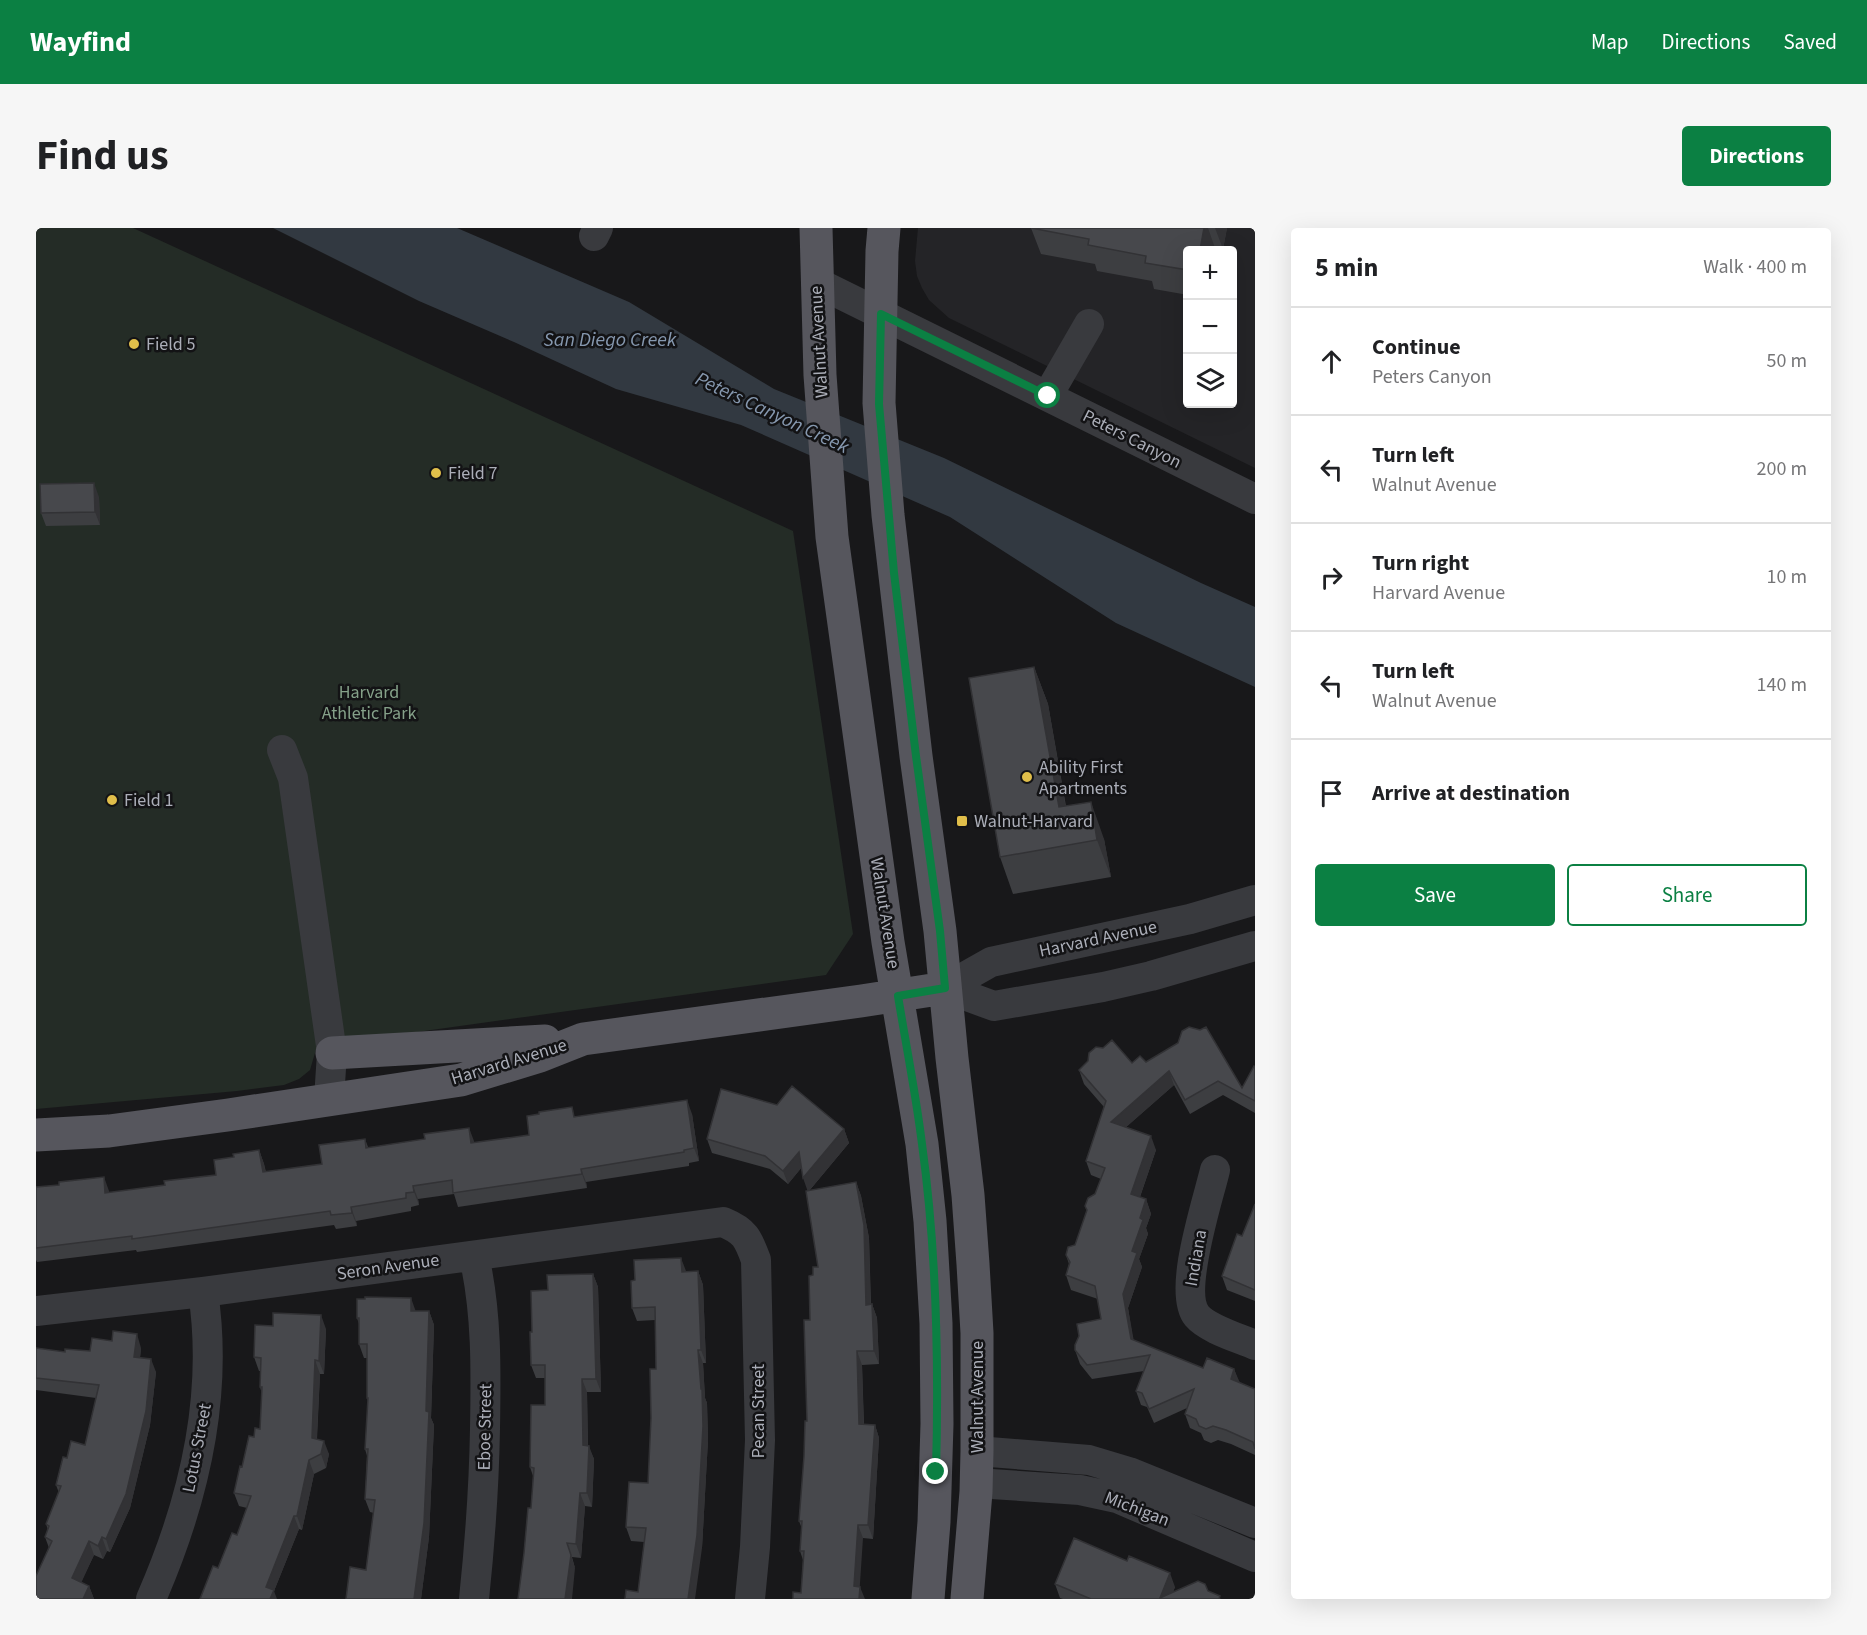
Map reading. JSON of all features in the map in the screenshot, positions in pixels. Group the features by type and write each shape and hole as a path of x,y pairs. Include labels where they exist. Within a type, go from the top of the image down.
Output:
{"main road":[{"name":"Walnut Avenue","path":"816,228 816,282 827,490 839,595 888,942 922,1144 934,1276 937,1433 934,1522 928,1599"},
{"name":"Walnut Avenue","path":"884,228 879,404 888,515 916,756 940,931 968,1195 973,1264 977,1333 977,1467 968,1599"},
{"name":"Harvard Avenue","path":"36,1136 109,1131 461,1080 540,1056 583,1039 945,988"},
{"path":"332,1053 583,1039"}],"street":[{"name":"Peters Canyon","path":"816,282 1255,499"},
{"path":"1048,396 1089,324"},
{"path":"282,750 293,778 332,1053 329,1099"},
{"name":"Harvard Avenue","path":"945,988 991,963 1190,919 1255,900"},
{"name":"Harvard Avenue","path":"945,988 994,1006 1151,976 1255,946"},
{"name":"Indiana","path":"1215,1170 1191,1268 1190,1296 1195,1315 1208,1324 1255,1345"},
{"name":"Seron Avenue","path":"36,1311 203,1292 705,1223 723,1222 739,1228"},
{"name":"Pecan Street","path":"739,1228 750,1243 756,1260 760,1440 750,1599"},
{"name":"Eboe Street","path":"474,1256 484,1313 487,1372 484,1488 474,1599"},
{"name":"Lotus Street","path":"151,1599 183,1517 204,1419 208,1374 208,1321 203,1292"},
{"name":"Michigan","path":"977,1467 1089,1460 1129,1472 1255,1522"},
{"name":"Michigan","path":"977,1467 1117,1498 1255,1557"}],"shaded area":[{"path":"918,228 1255,228 1255,468 949,318 929,300 917,276 915,261"}],"green space":[{"name":"Harvard Athletic Park","path":"36,228 133,228 793,531 853,934 826,975 317,1046 310,1070 299,1079 284,1085 36,1109"}],"water":[{"name":"San Diego Creek","path":"273,228 457,228 629,302 774,389 944,458 1255,607 1255,687 1116,623 950,517 741,425 616,389 419,301"}],"building":[{"path":"1031,228 1204,228 1201,246 1183,246 1183,269 1145,263 1146,256 1088,245 1089,239"},
{"path":"94,483 95,512 41,513 40,484"},
{"name":"Ability First Apartments","path":"1034,667 1059,807 1091,802 1097,840 1000,857 969,678"},
{"path":"1189,1027 1200,1030 1206,1027 1242,1088 1255,1067 1255,1101 1218,1081 1185,1100 1169,1071 1111,1122 1151,1136 1131,1194 1146,1199 1140,1218 1143,1220 1132,1251 1137,1253 1123,1294 1131,1339 1203,1368 1207,1358 1234,1369 1231,1379 1255,1389 1255,1449 1253,1442 1213,1426 1206,1429 1199,1426 1196,1419 1185,1414 1194,1389 1149,1409 1142,1393 1136,1391 1150,1355 1087,1365 1075,1350 1079,1336 1077,1324 1101,1319 1095,1286 1066,1275 1070,1262 1066,1255 1068,1247 1075,1245 1087,1210 1085,1206 1088,1198 1095,1194 1105,1168 1086,1161 1106,1101 1079,1070 1088,1061 1089,1053 1096,1047 1103,1048 1112,1040 1132,1063 1140,1056 1146,1062 1178,1043 1182,1031"},
{"path":"792,1086 844,1129 803,1178 799,1152 783,1171 765,1156 707,1139 721,1089 777,1105"},
{"path":"687,1100 694,1148 684,1150 684,1152 581,1169 582,1174 453,1193 452,1180 413,1186 414,1192 406,1193 406,1198 351,1207 352,1213 331,1215 330,1211 132,1239 132,1236 36,1248 36,1187 104,1177 105,1193 165,1185 164,1181 216,1175 214,1160 259,1150 263,1172 322,1164 319,1145 365,1139 366,1148 425,1139 424,1134 469,1128 471,1143 529,1135 527,1116 539,1114 539,1112 572,1107 574,1117"},
{"path":"856,1182 864,1225 866,1305 872,1304 874,1351 857,1351 859,1424 875,1425 868,1525 858,1525 854,1586 860,1587 859,1599 793,1599 793,1592 801,1593 804,1551 800,1551 802,1521 799,1521 805,1421 807,1421 804,1320 810,1320 809,1276 813,1275 813,1267 818,1267 806,1191"},
{"path":"1255,1204 1255,1290 1222,1276 1237,1234 1242,1236"},
{"path":"681,1258 682,1272 698,1271 701,1350 698,1350 703,1426 697,1535 688,1599 625,1599 626,1590 638,1592 646,1528 626,1527 629,1482 648,1483 651,1418 650,1369 656,1369 655,1307 632,1308 631,1281 635,1280 634,1260"},
{"path":"593,1274 596,1379 582,1379 583,1445 589,1446 587,1493 580,1493 576,1544 567,1543 571,1555 565,1599 518,1599 528,1508 531,1508 534,1468 530,1467 531,1405 545,1405 545,1365 531,1365 531,1291 548,1290 547,1275"},
{"path":"365,1297 411,1298 411,1311 429,1311 426,1411 429,1412 424,1523 414,1599 346,1599 350,1567 366,1570 375,1500 365,1499 368,1449 365,1449 368,1398 367,1344 359,1344 357,1299 365,1299"},
{"path":"273,1313 321,1315 319,1361 315,1360 312,1438 324,1441 321,1454 309,1460 297,1516 294,1516 266,1587 274,1590 270,1599 200,1599 213,1566 218,1568 232,1533 237,1535 251,1496 234,1493 249,1436 254,1437 255,1428 260,1429 261,1358 254,1357 255,1325 273,1326"},
{"path":"113,1331 137,1334 134,1357 151,1359 146,1411 126,1494 106,1539 102,1537 98,1546 89,1541 72,1578 89,1586 83,1599 36,1599 36,1576 52,1541 45,1537 49,1526 46,1524 61,1486 56,1485 63,1457 67,1458 71,1441 85,1445 99,1385 36,1378 36,1348 65,1352 65,1349 90,1351 92,1338 112,1341"},
{"path":"1074,1538 1127,1561 1129,1556 1170,1573 1160,1598 1198,1581 1205,1584 1208,1591 1220,1596 1219,1599 1091,1599 1055,1584"}],"place":[{"name":"Field 5","path":"134,344"},
{"name":"Field 7","path":"436,473"},
{"name":"Ability First Apartments","path":"1027,777"},
{"name":"Field 1","path":"112,800"},
{"name":"Walnut-Harvard","path":"962,821"}],"route":[{"path":"936,1472 937,1373 930,1221 922,1144 898,996 945,988 940,931 916,756 888,515 879,404 881,314 1048,396"}],"water label":[{"name":"Peters Canyon Creek","path":"772,413"}]}
